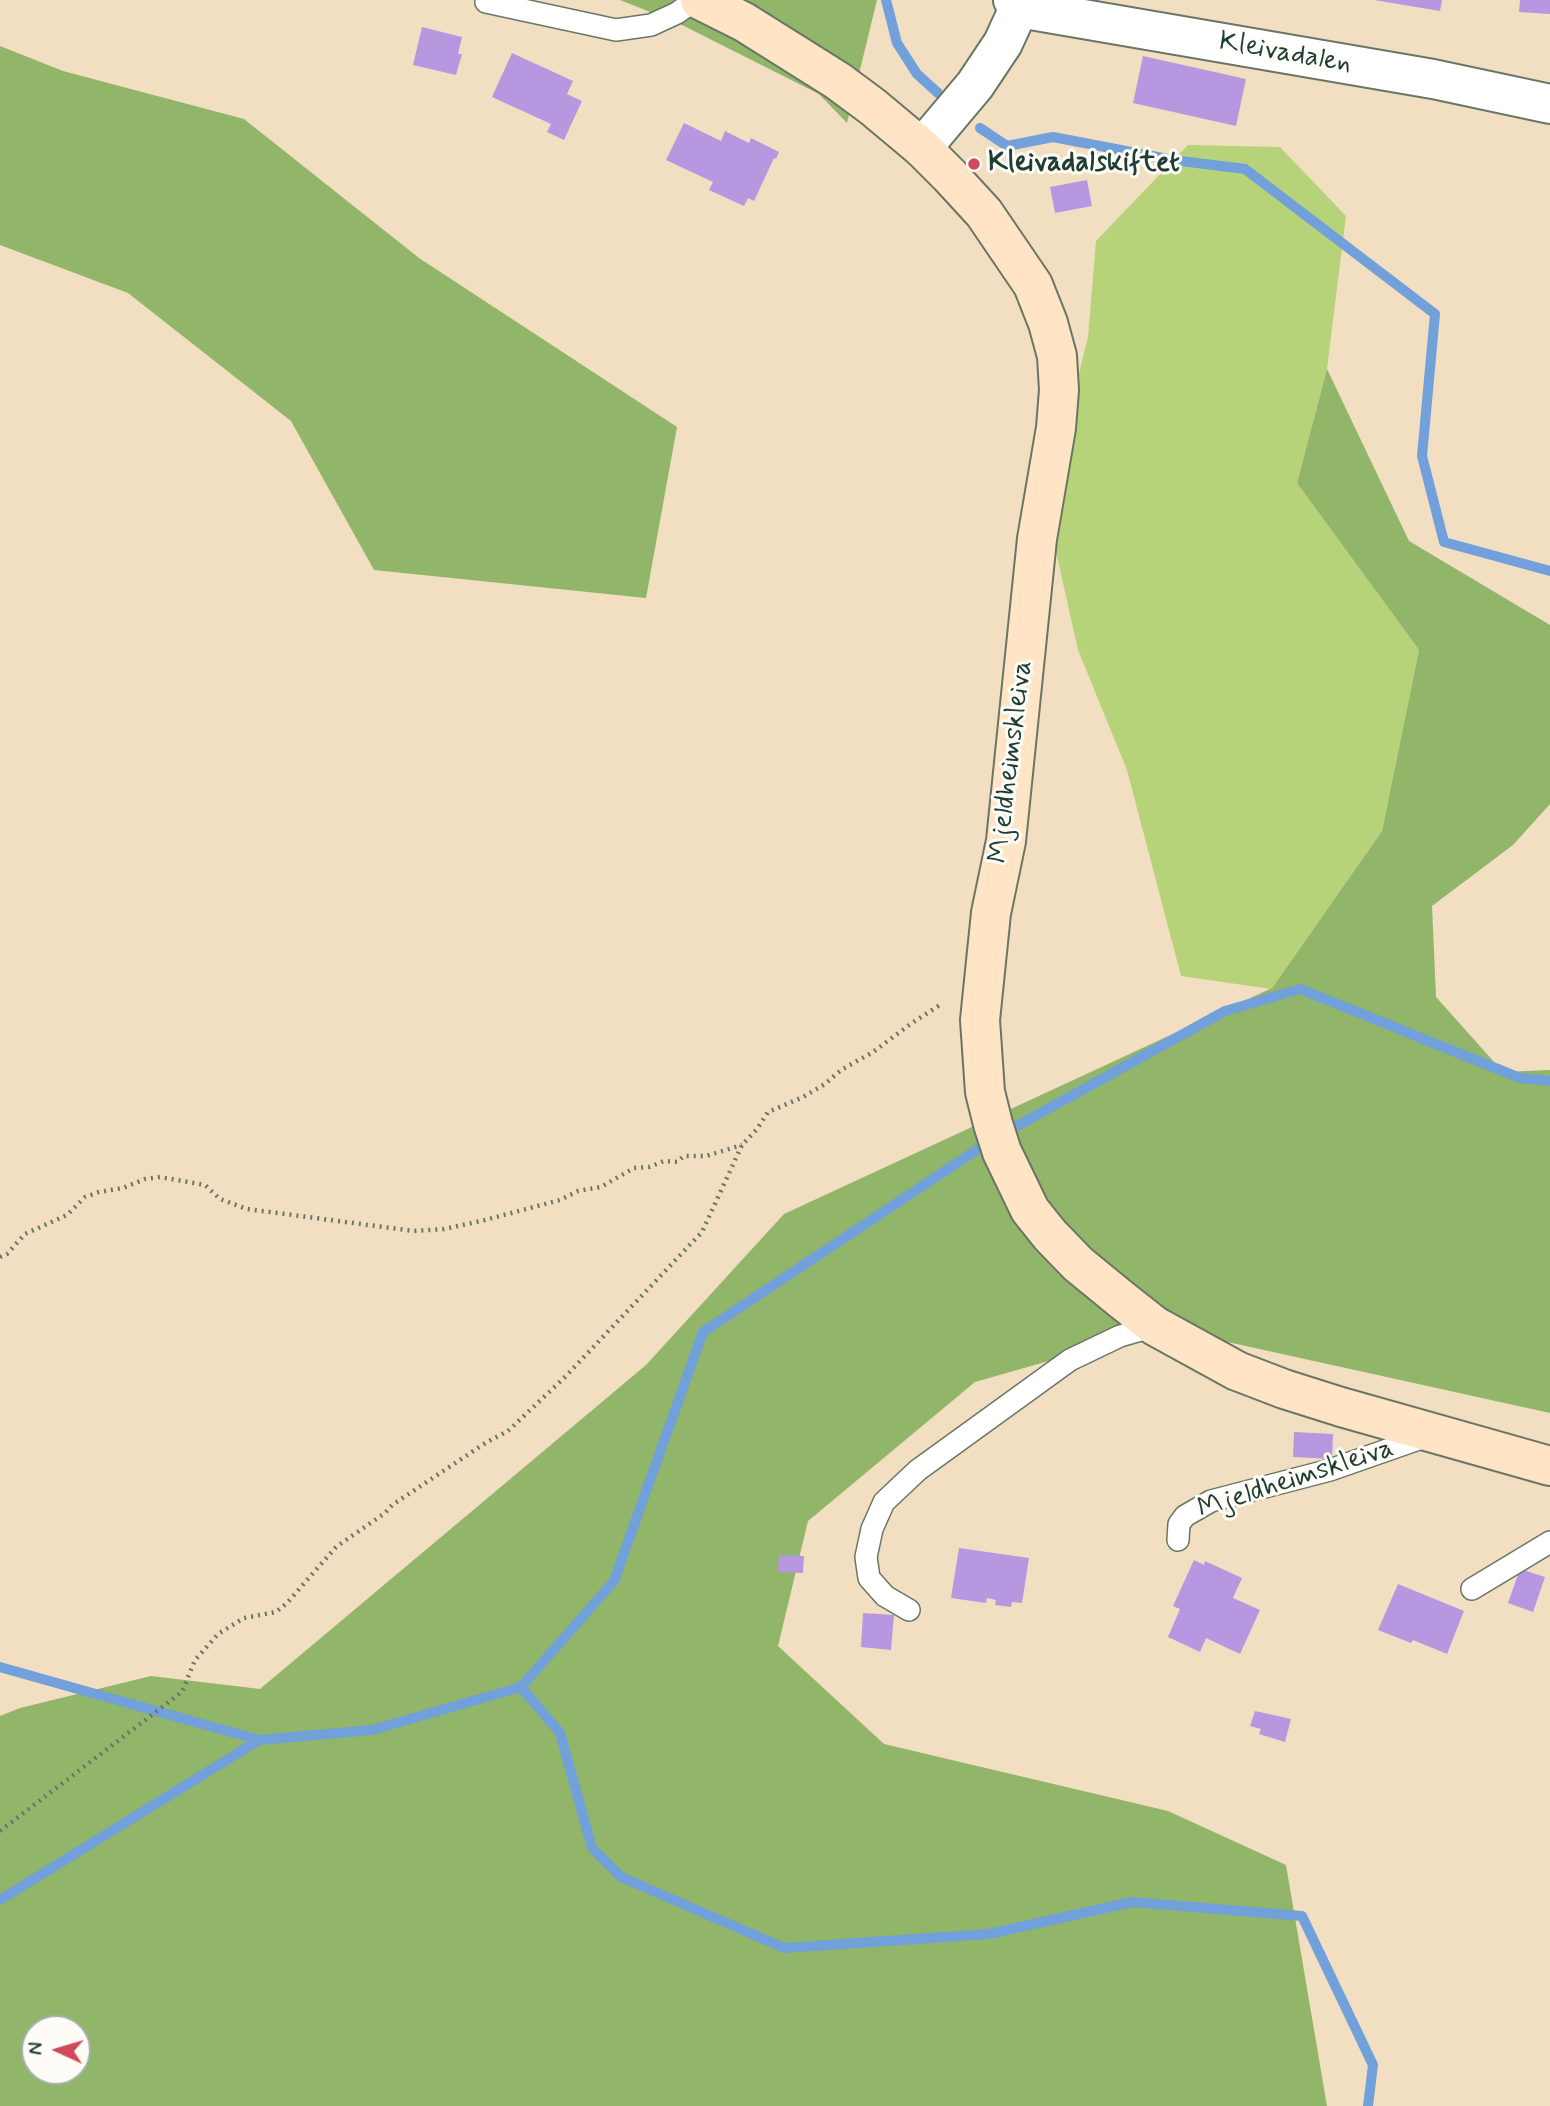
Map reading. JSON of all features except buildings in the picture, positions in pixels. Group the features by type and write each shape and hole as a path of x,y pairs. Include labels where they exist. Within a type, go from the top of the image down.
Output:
{"main road":[{"name":"Mjeldheimskleiva","path":"698,0 744,22 838,81 922,148 984,213 1033,285 1048,323 1057,356 1059,390 1056,428 1037,539 1006,841 991,913 980,1020 985,1092 1002,1152 1030,1210 1078,1264 1155,1326 1237,1371 1272,1385 1432,1434 1550,1466"}],"street":[{"name":"Kleivadalen","path":"922,148 975,85 1003,43 1016,4 1433,79 1550,104"}],"lane":[{"name":"Mjeldheimskleiva","path":"486,2 616,30 651,25 698,0"},
{"path":"909,1610 885,1596 869,1578 866,1557 872,1529 884,1502 918,1469 1070,1360 1120,1336 1155,1326"},
{"name":"Mjeldheimskleiva","path":"1178,1540 1179,1524 1185,1516 1211,1501 1330,1470 1432,1434"},
{"path":"1472,1589 1550,1542"}],"path":[{"path":"0,1831 182,1692 195,1660 218,1634 244,1618 276,1612 336,1547 385,1513 392,1505 508,1431 565,1377 702,1232 742,1145 768,1112 825,1084 841,1070 873,1052 984,974"},
{"path":"0,1257 7,1254 25,1234 67,1215 85,1197 123,1188 145,1179 160,1177 205,1185 220,1199 247,1209 414,1231 444,1229 510,1214 560,1200 578,1191 601,1187 634,1168 677,1161 684,1156 706,1156 742,1145"}],"green space":[{"path":"620,0 877,0 847,123 819,94 678,23"},
{"path":"0,46 63,71 244,119 419,258 677,427 646,598 374,570 291,421 128,293 0,245"},
{"path":"1188,145 1280,147 1346,216 1327,369 1297,483 1419,650 1382,831 1271,989 1181,976 1127,770 1078,650 1046,507 1088,337 1096,241"},
{"path":"1327,369 1409,541 1550,625 1550,804 1513,845 1432,906 1436,997 1503,1072 1550,1070 1550,1413 1164,1328 975,1382 808,1521 778,1646 884,1744 1168,1811 1286,1865 1327,2106 0,2106 0,1716 20,1708 151,1676 260,1689 646,1365 784,1214 1272,988 1382,831 1419,650 1297,483"}],"waterway":[{"path":"886,0 897,43 917,74 938,93"},
{"path":"980,128 1007,146 1053,137 1173,160 1245,169 1435,314 1422,456 1444,542 1550,571"},
{"path":"1015,1127 1225,1011 1300,989 1520,1078 1550,1081"},
{"path":"984,1145 703,1332 614,1581 521,1687 560,1733 592,1848 621,1877 784,1948 989,1934 1132,1902 1302,1916 1373,2065 1368,2106"},
{"path":"0,1667 259,1740"},
{"path":"0,1900 259,1740 372,1730 521,1687"}],"place":[{"name":"Kleivadalskiftet","path":"974,164"}]}
